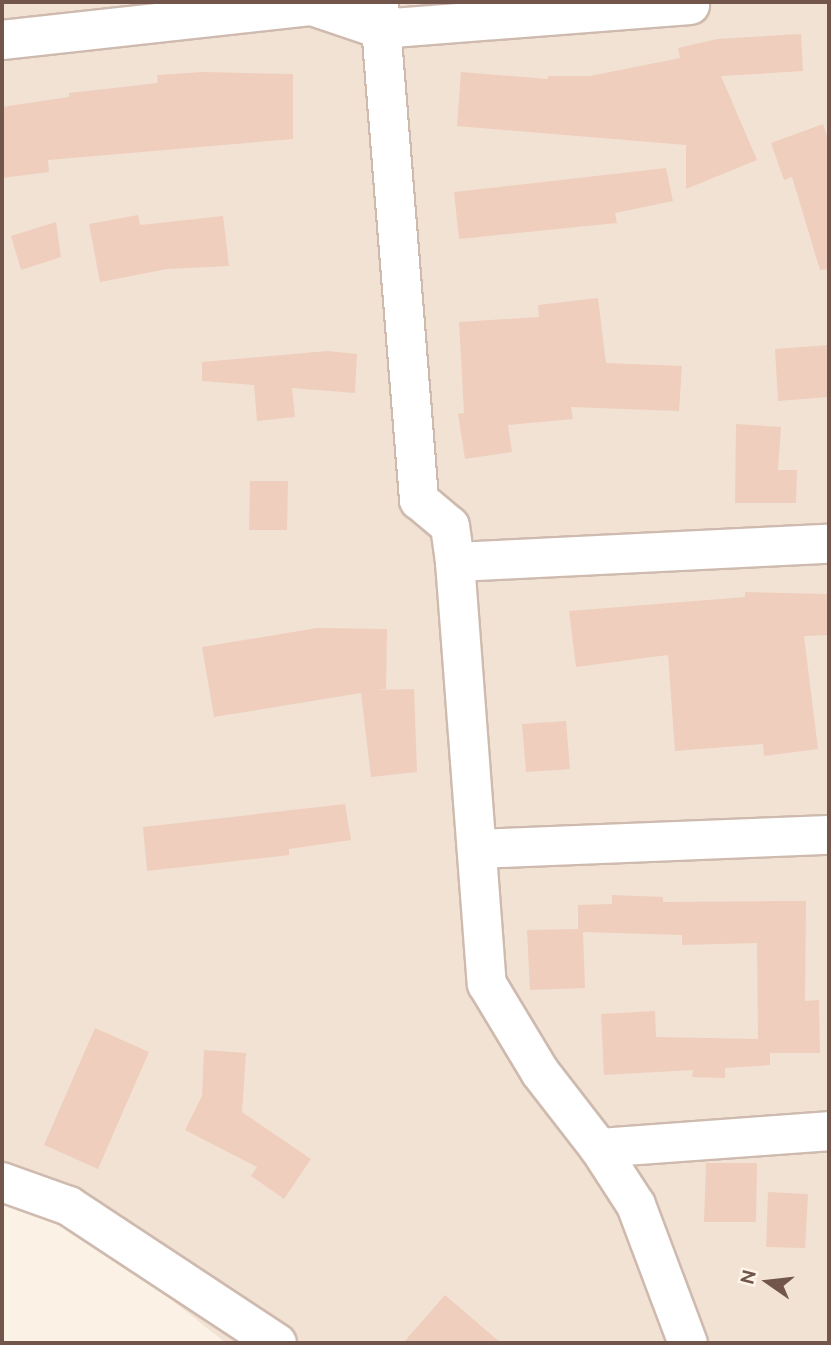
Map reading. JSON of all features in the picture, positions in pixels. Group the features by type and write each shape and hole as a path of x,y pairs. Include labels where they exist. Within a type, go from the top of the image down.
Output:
{"street":[{"path":"2,40 312,6 380,16 690,5"},
{"path":"380,16 419,500 450,526 456,562 487,984 540,1072 599,1148 636,1205 688,1343"},
{"path":"456,562 829,544"},
{"path":"477,849 829,835"},
{"path":"599,1148 829,1132"},
{"path":"2,1182 69,1206 277,1343"}],"shaded area":[{"path":"2,2 829,2 829,1343 226,1343 2,1165"}],"building":[{"path":"801,34 803,71 721,76 757,160 686,189 686,145 457,126 461,72 548,79 548,76 590,76 680,58 678,48 717,39"},
{"path":"203,72 293,74 293,139 48,160 49,172 2,178 2,107 69,97 69,93 158,83 157,75"},
{"path":"823,124 829,142 829,269 820,270 792,177 784,180 771,143"},
{"path":"666,168 673,201 615,213 617,223 459,239 454,192"},
{"path":"138,215 140,225 223,216 229,266 167,269 100,282 89,224"},
{"path":"56,222 61,257 21,270 11,236"},
{"path":"598,298 606,363 682,366 679,411 571,407 573,419 508,425 512,452 465,459 458,414 464,413 459,322 539,317 538,305"},
{"path":"829,345 829,397 778,401 775,349"},
{"path":"327,351 357,354 355,393 292,388 295,417 257,421 254,385 202,381 202,362"},
{"path":"736,424 781,427 778,470 797,470 796,503 735,503"},
{"path":"250,481 288,481 287,530 249,530"},
{"path":"745,592 829,594 829,635 804,636 818,749 764,756 763,744 675,751 668,655 576,667 569,611 745,597"},
{"path":"317,628 387,629 386,689 376,690 414,689 417,772 371,777 361,693 214,717 202,647"},
{"path":"566,721 570,769 526,772 522,724"},
{"path":"345,804 351,840 289,849 289,855 147,871 143,827"},
{"path":"612,895 663,897 663,902 806,901 805,1001 819,1000 820,1053 770,1053 770,1065 725,1068 725,1078 692,1077 693,1070 604,1075 601,1014 655,1011 656,1037 758,1039 757,943 682,945 682,935 583,932 585,988 530,990 527,930 578,929 578,905 612,904"},
{"path":"95,1028 149,1052 98,1169 44,1145"},
{"path":"204,1050 246,1053 242,1112 311,1159 284,1199 251,1176 257,1167 185,1130 202,1096"},
{"path":"706,1163 757,1163 756,1222 704,1222"},
{"path":"768,1192 808,1194 805,1248 766,1247"},
{"path":"445,1295 501,1343 403,1343"}]}
